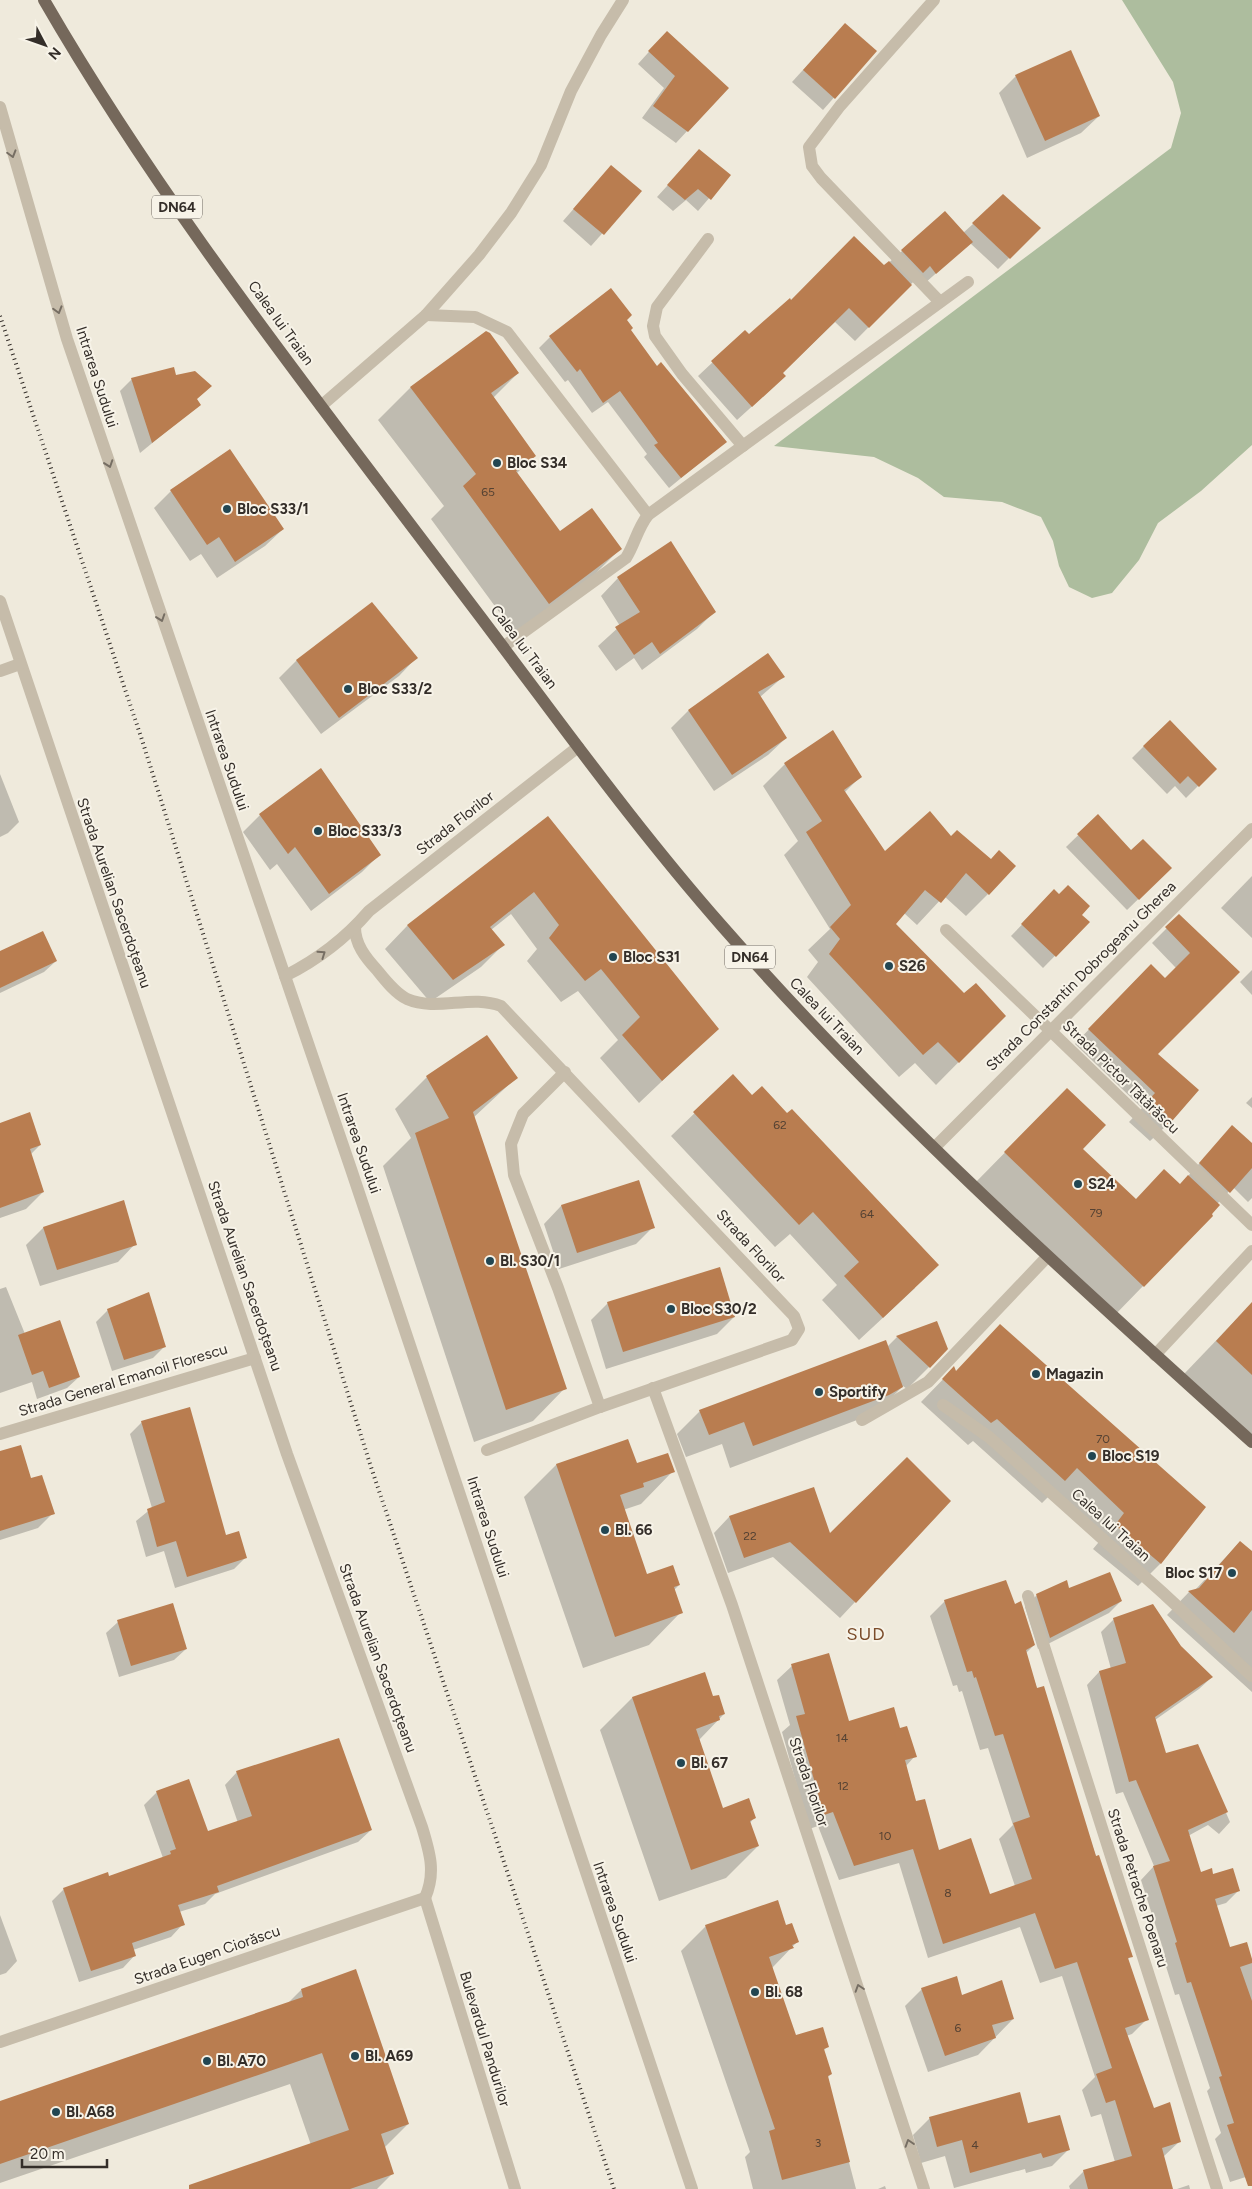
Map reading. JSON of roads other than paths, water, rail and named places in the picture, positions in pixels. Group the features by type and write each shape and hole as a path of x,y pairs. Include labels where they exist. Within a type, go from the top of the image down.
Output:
{"main road":[{"name":"Calea lui Traian","path":"44,0 128,135 230,281 321,406 578,747 720,924 821,1033 935,1147 1048,1256 1252,1442"}],"street":[{"path":"321,406 426,315 479,255 511,213 542,165 570,91 623,0"},
{"path":"934,0 840,106 809,147 812,166 821,178 940,302"},
{"name":"Intrarea Sudului","path":"0,107 67,339 285,976 692,2189"},
{"path":"708,239 657,307 653,326 655,336 682,374 743,446"},
{"path":"503,647 626,558 632,548 638,527 648,515 968,282"},
{"path":"426,315 475,317 507,332 648,515"},
{"name":"Strada Aurelian Sacerdoțeanu","path":"0,601 290,1463 422,1827 433,1869 430,1886 425,1898"},
{"path":"0,671 20,664"},
{"name":"Strada Florilor","path":"285,976 304,967 328,950 355,927 369,911 578,747"},
{"name":"Strada Constantin Dobrogeanu Gherea","path":"935,1147 1049,1030 1252,830"},
{"name":"Strada Florilor","path":"355,927 355,939 370,962 405,998 422,1004 488,1001 501,1006 794,1316 799,1329 792,1340 600,1407 487,1450"},
{"name":"Strada Pictor Tătărăscu","path":"946,930 1252,1225"},
{"path":"565,1072 523,1114 511,1144 514,1175 558,1288 600,1407"},
{"path":"1155,1355 1252,1251"},
{"path":"862,1420 928,1382 1048,1256"},
{"name":"Strada General Emanoil Florescu","path":"0,1434 255,1358"},
{"name":"Strada Florilor","path":"653,1388 732,1605 818,1860 924,2189"},
{"name":"Calea lui Traian","path":"943,1405 989,1437 1163,1593 1252,1676"},
{"name":"Strada Petrache Poenaru","path":"1028,1596 1217,2189"},
{"name":"Strada Eugen Ciorăscu","path":"0,2042 425,1898"},
{"name":"Bulevardul Pandurilor","path":"425,1898 515,2189"}],"railway":[{"path":"0,316 143,743 370,1464 614,2189"}],"place":[{"name":"Bloc S34","path":"497,463"},
{"name":"Bloc S33/1","path":"227,509"},
{"name":"Bloc S33/2","path":"348,689"},
{"name":"Bloc S33/3","path":"318,831"},
{"name":"Bloc S31","path":"613,957"},
{"name":"S26","path":"889,966"},
{"name":"S24","path":"1078,1184"},
{"name":"Bl. S30/1","path":"490,1261"},
{"name":"Bloc S30/2","path":"671,1309"},
{"name":"Magazin","path":"1036,1374"},
{"name":"Sportify","path":"819,1392"},
{"name":"Bloc S19","path":"1092,1456"},
{"name":"Bl. 66","path":"605,1530"},
{"name":"Bloc S17","path":"1232,1573"},
{"name":"Bl. 67","path":"681,1763"},
{"name":"Bl. 68","path":"755,1992"},
{"name":"Bl. A69","path":"355,2056"},
{"name":"Bl. A70","path":"207,2061"},
{"name":"Bl. A68","path":"56,2112"}],"district":[{"name":"SUD","path":"866,1634"}]}
